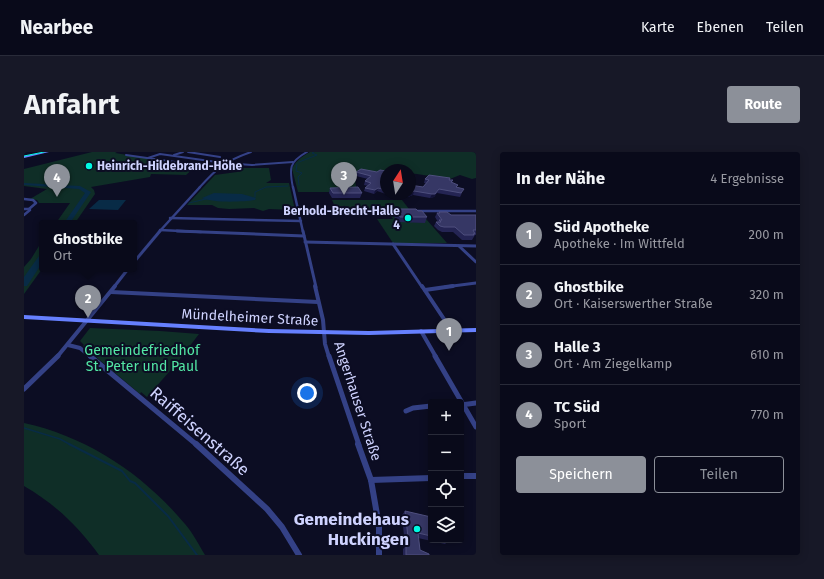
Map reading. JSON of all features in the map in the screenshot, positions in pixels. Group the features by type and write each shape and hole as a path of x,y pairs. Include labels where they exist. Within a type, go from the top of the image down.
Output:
{"main road":[{"path":"24,157 48,152"},
{"name":"Mündelheimer Straße","path":"24,317 256,331 324,333 476,330"}],"street":[{"path":"163,160 183,152"},
{"path":"188,152 220,156"},
{"path":"216,156 222,152"},
{"path":"137,258 170,218 217,168 223,163 251,152"},
{"path":"223,163 252,165 293,162 307,152"},
{"path":"148,158 158,154 217,162"},
{"path":"126,155 217,168"},
{"path":"182,163 190,159"},
{"name":"Angerhauser Straße","path":"293,162 290,173 326,344 339,390 371,480 379,526 379,555"},
{"path":"24,200 36,202 24,215"},
{"path":"24,209 29,209"},
{"path":"299,210 476,211"},
{"path":"170,218 301,221"},
{"path":"160,230 304,236"},
{"path":"305,242 476,246"},
{"path":"393,244 452,331"},
{"path":"458,246 476,262"},
{"path":"24,389 40,376 68,345 126,272"},
{"path":"425,290 476,283"},
{"path":"111,292 318,302"},
{"path":"421,331 459,399"},
{"name":"Raiffeisenstraße","path":"68,345 80,348 90,356 204,451 252,494 282,527 298,555"},
{"path":"464,404 476,404"},
{"path":"406,411 413,408 428,406"},
{"path":"464,407 476,427"},
{"path":"464,476 476,476"},
{"path":"371,480 428,478"}],"green space":[{"path":"92,152 117,152 115,153 196,166 186,175 151,174 150,177 91,187 95,194 77,220 58,220 70,203 39,203 37,200 30,199 47,189 24,186 24,169"},
{"path":"310,152 476,152 476,178 472,179 460,175 450,179 416,174 416,164 380,164 380,172 360,171 354,174 357,192 298,192 292,169 297,161"},
{"path":"243,168 269,168 271,180 266,183 289,183 295,210 269,209 263,211 254,208 229,209 218,208 212,205 187,205 215,175 237,172"},
{"path":"332,200 402,200 409,209 336,209"},
{"path":"388,212 420,212 447,243 393,243 377,219 393,219"},
{"path":"39,246 40,272 24,294 24,267"},
{"name":"Gemeindefriedhof St. Peter und Paul","path":"90,328 199,334 176,364 147,397 141,392 140,394 83,346 84,345 80,341"},
{"path":"24,423 48,429 70,438 113,460 151,489 169,506 185,524 205,555 99,555 65,516 46,500 24,486"}],"water":[{"path":"214,193 242,194 256,198 255,200 228,202 213,201 202,198"},
{"path":"99,200 126,200 118,210 89,209"}],"building":[{"path":"361,169 377,172 380,170 380,188 375,190 365,188 371,183 365,181 371,176 356,172"},
{"path":"429,175 450,178 449,180 453,180 451,182 458,185 456,187 464,189 461,193 439,189 435,194 416,191 416,186 423,187 429,180 425,179"},
{"path":"358,187 362,193 333,193 330,188"},
{"path":"394,209 416,209 418,211 422,211 427,217 400,217"},
{"path":"439,212 447,212 451,215 476,215 476,230 473,230 475,234 464,235 455,227 440,226 436,222 441,222 439,220 442,220 437,213 440,213"},
{"path":"405,511 428,516 428,535 418,533 420,550 429,555 406,555 406,545 409,546"}],"waterway":[{"path":"299,162 317,155 312,153 314,152"},
{"path":"297,164 296,171 302,173 298,177 299,185"},
{"path":"24,184 80,188 88,192 69,220"},
{"path":"255,197 255,192 266,187 288,186"},
{"path":"189,203 206,199"},
{"path":"24,284 39,262"},
{"path":"24,428 60,439 71,445"},
{"path":"69,444 122,471 130,481 135,483 168,516 197,555"}],"tram line":[{"path":"24,156 44,152"}],"place":[{"name":"Heinrich-Hildebrand-Höhe","path":"89,166"},
{"name":"Halle 3","path":"344,195"},
{"name":"TC Süd","path":"57,197"},
{"name":"Berhold-Brecht-Halle 4","path":"408,218"},
{"name":"Ghostbike","path":"88,318"},
{"name":"Süd Apotheke","path":"449,351"},
{"name":"Gemeindehaus Huckingen","path":"417,529"}]}
